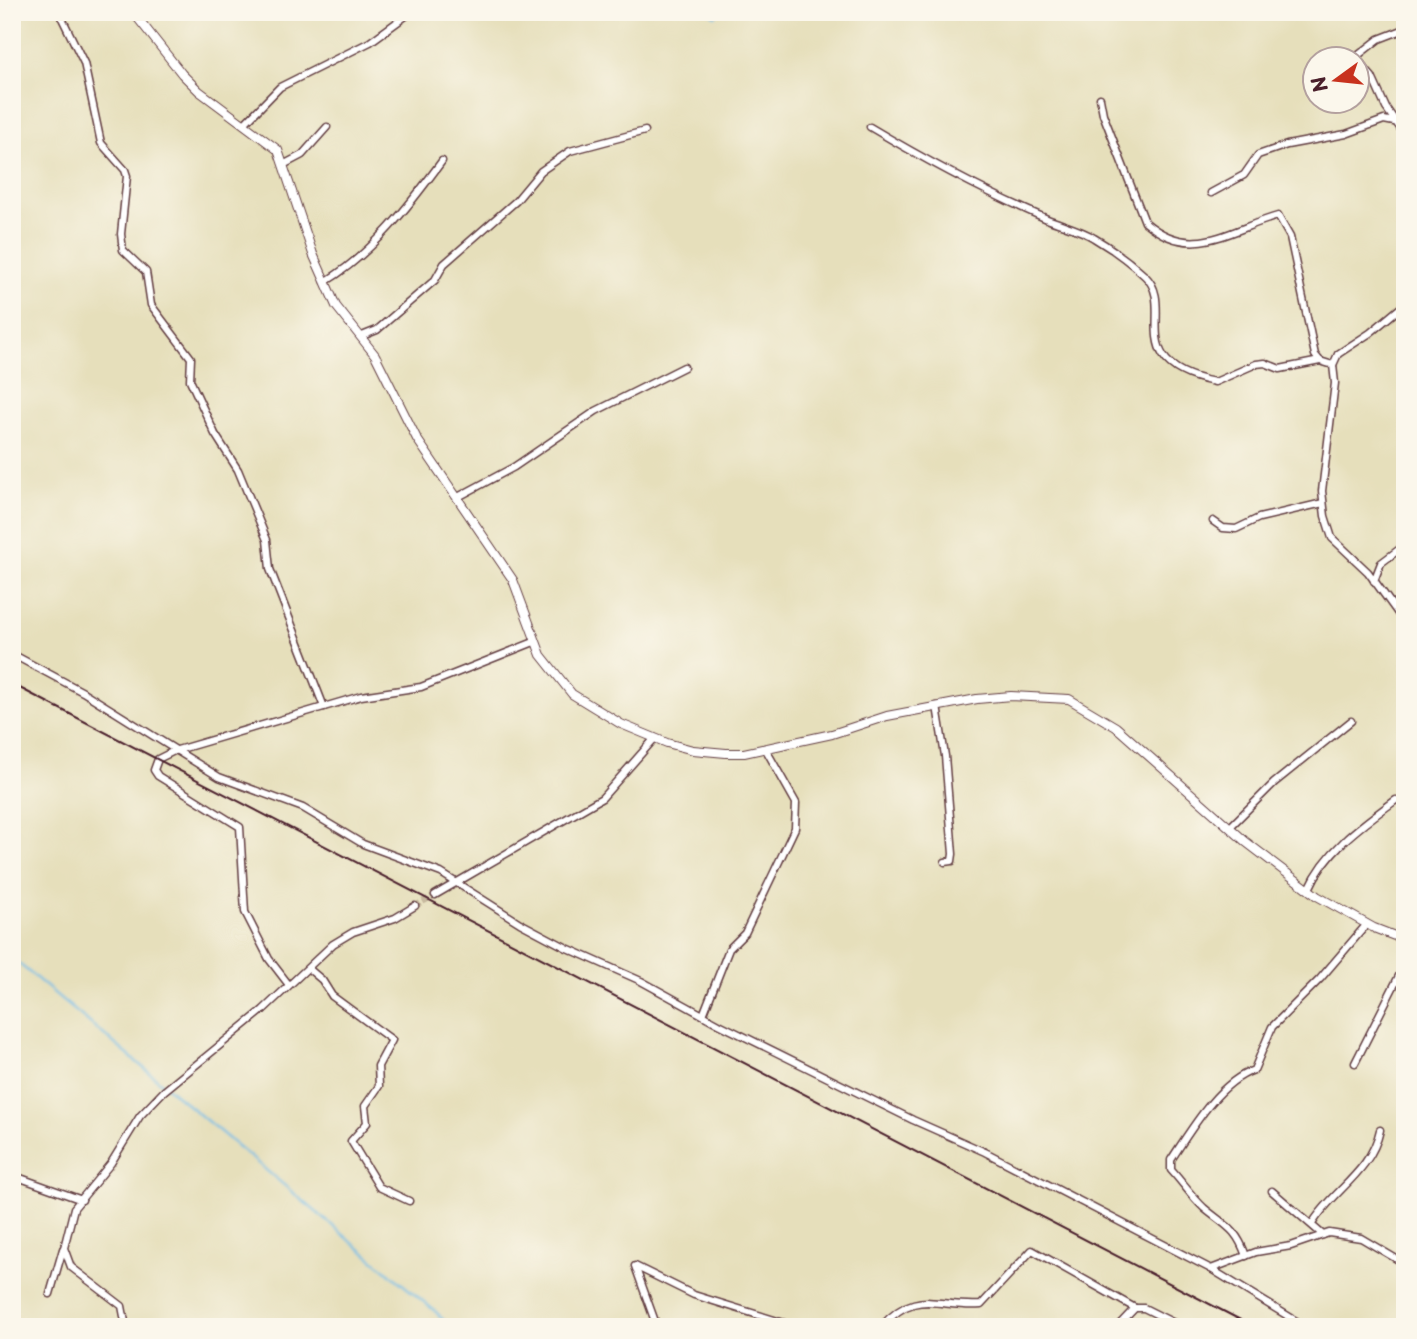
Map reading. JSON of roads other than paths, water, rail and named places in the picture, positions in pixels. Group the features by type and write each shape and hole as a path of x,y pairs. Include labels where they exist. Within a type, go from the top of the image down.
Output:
{"street":[{"path":"59,12 84,63 101,144 127,176 121,234 123,250 148,275 152,305 191,358 190,380 215,434 239,470 267,540 270,569 324,707"},
{"path":"133,12 181,74 278,150 285,164 303,226 336,306 362,336 388,378 417,439 513,580 534,642 572,694 621,724 654,738 710,753 744,753 937,706 1011,696 1054,697 1082,704 1116,727 1230,827 1309,890 1367,924 1405,940"},
{"path":"245,123 280,87 370,41 411,12"},
{"path":"1371,46 1378,39 1405,29"},
{"path":"1372,80 1381,92 1394,122 1405,135"},
{"path":"1100,98 1103,114 1145,222 1156,231 1178,242 1193,242 1278,216 1290,237 1311,343 1320,361"},
{"path":"1210,193 1244,175 1258,155 1287,145 1346,134 1384,120 1394,122 1405,117"},
{"path":"285,164 302,155 327,127"},
{"path":"870,127 961,179 1045,219 1093,237 1148,278 1156,300 1155,331 1165,360 1176,368 1215,382 1265,362 1280,369 1320,361 1333,365"},
{"path":"362,336 377,330 435,280 444,264 516,201 541,171 570,151 645,131"},
{"path":"325,282 364,253 412,201 442,161"},
{"path":"1405,304 1370,333 1338,354 1333,365 1335,383 1322,491 1332,538 1374,581 1405,623"},
{"path":"458,497 514,467 596,411 684,368"},
{"path":"1213,521 1223,528 1236,529 1259,518 1323,503"},
{"path":"1374,581 1381,563 1405,545"},
{"path":"289,985 269,959 245,912 240,827 155,772 160,757 372,693 421,687 534,642"},
{"path":"12,654 83,692 174,751 238,787 303,807 363,844 457,881 520,923 641,981 892,1110 985,1152 1210,1269 1307,1327"},
{"path":"937,706 945,756 953,854 952,862 945,862"},
{"path":"1230,827 1274,783 1340,726 1351,721"},
{"path":"1405,731 1402,733 1405,737"},
{"path":"435,895 602,797 654,738"},
{"path":"703,1015 729,949 745,933 794,828 796,803 765,748"},
{"path":"1309,890 1325,861 1349,836 1396,800"},
{"path":"50,1294 70,1219 148,1108 309,969 333,944 353,932 395,918 415,906"},
{"path":"1246,1256 1242,1244 1223,1220 1203,1208 1171,1170 1171,1160 1222,1090 1235,1076 1254,1070 1272,1027 1320,979 1367,924"},
{"path":"1355,1063 1405,964"},
{"path":"309,969 323,980 332,996 392,1040 378,1066 379,1086 365,1106 367,1123 351,1141 379,1187 409,1201"},
{"path":"1312,1224 1323,1206 1367,1163 1376,1146 1380,1130"},
{"path":"12,1175 82,1200"},
{"path":"1272,1191 1323,1235"},
{"path":"1210,1269 1323,1235 1345,1234 1361,1238 1405,1264"},
{"path":"64,1248 71,1267 122,1306 126,1327"},
{"path":"881,1327 895,1310 919,1300 958,1306 981,1305 1032,1250 1135,1308 1144,1308 1182,1327"},
{"path":"657,1327 635,1266 694,1295 797,1327"},
{"path":"1117,1327 1135,1308"}],"waterway":[{"path":"711,12 715,16 721,12"},
{"path":"12,958 436,1312 450,1327"}],"tunnel":[{"path":"415,906 435,895"}],"railway":[{"path":"12,684 1254,1327"}]}
